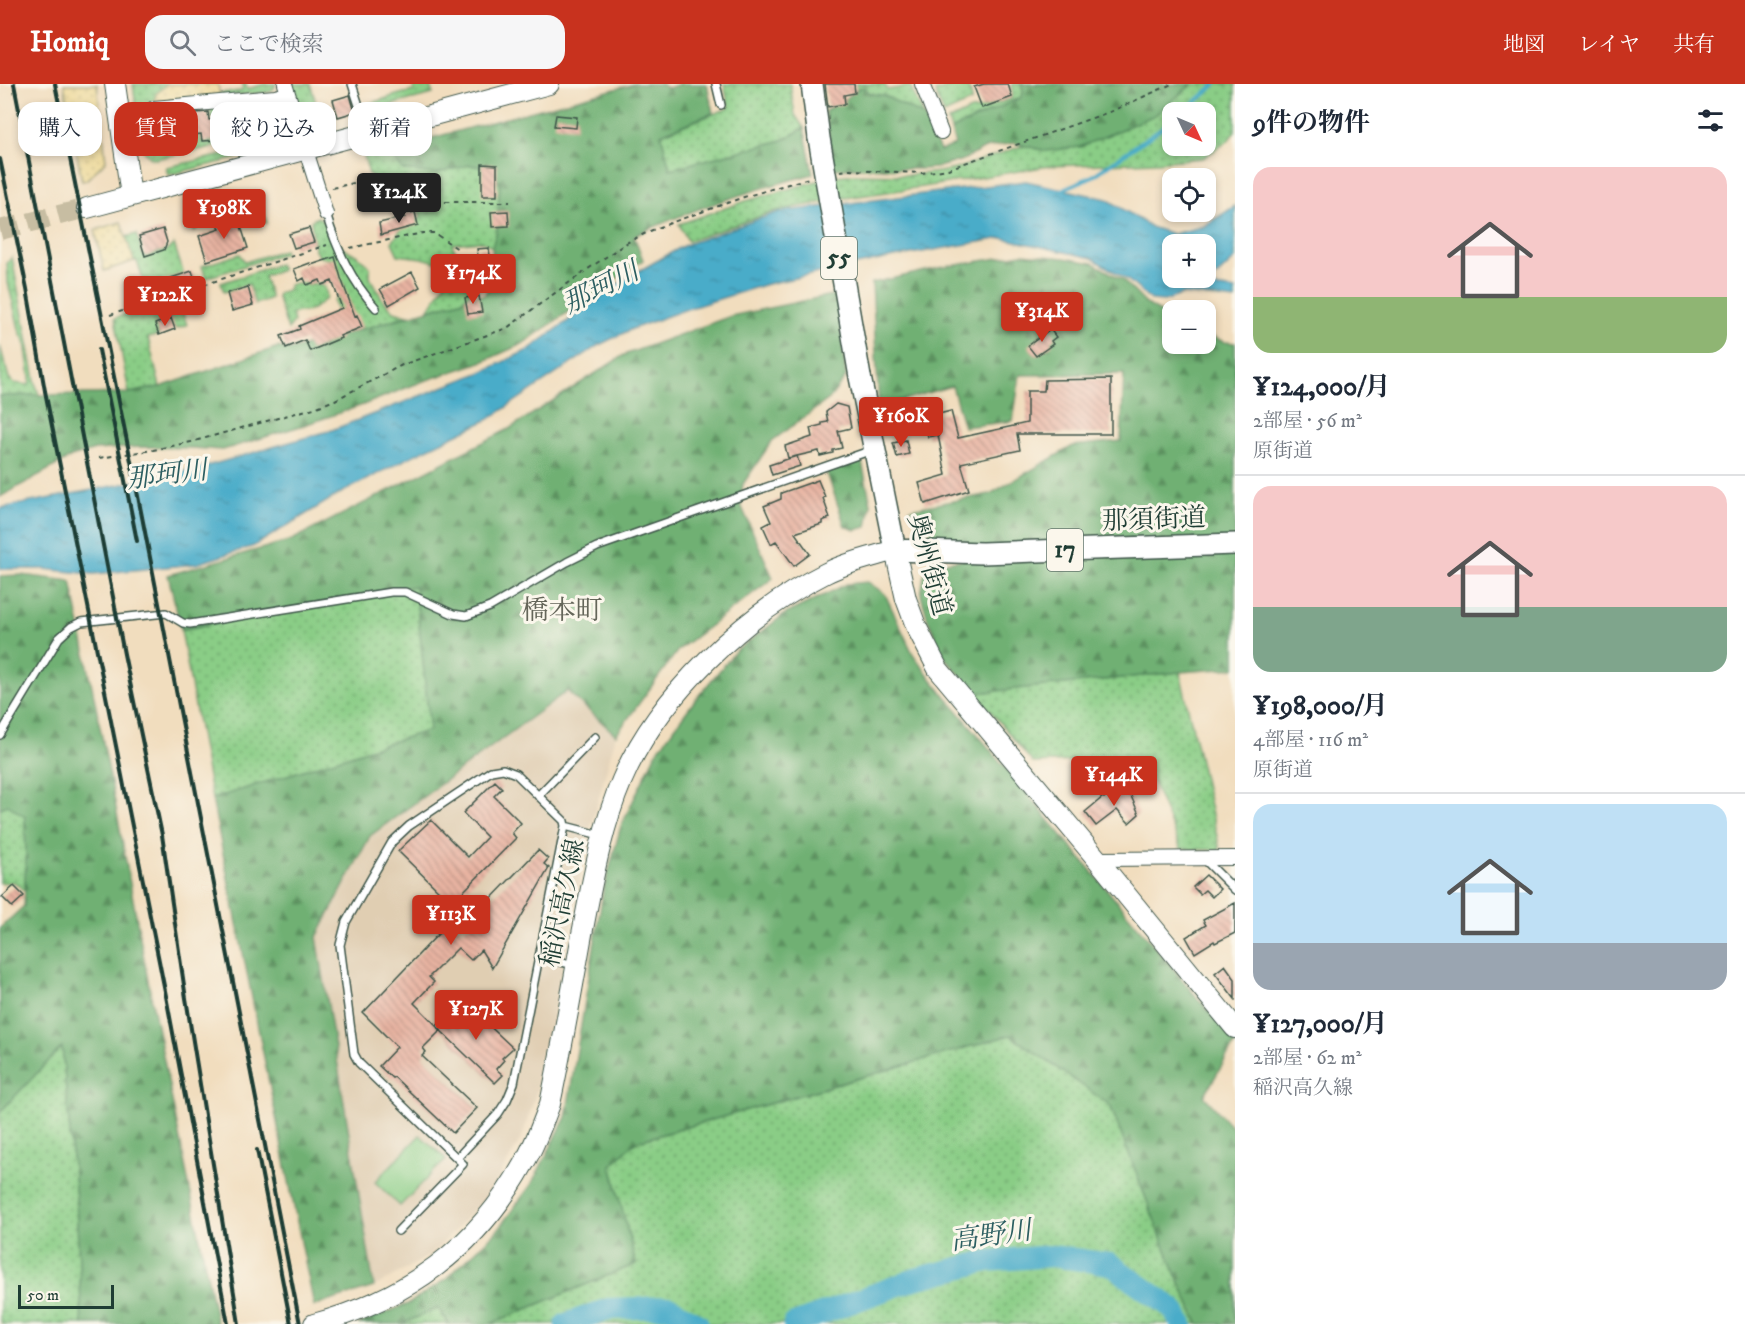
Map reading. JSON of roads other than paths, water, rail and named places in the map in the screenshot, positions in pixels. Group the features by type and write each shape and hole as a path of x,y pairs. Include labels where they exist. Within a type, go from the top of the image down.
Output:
{"main road":[{"path":"116,84 131,196"},
{"path":"432,115 549,84"},
{"name":"奥州街道","path":"812,84 819,138 860,377 906,599 916,626 938,669 1235,1028"},
{"path":"87,208 280,156"},
{"name":"那須街道","path":"895,550 982,553 1235,544"},
{"name":"稲沢高久線","path":"314,1324 381,1300 412,1284 440,1264 466,1242 507,1192 525,1162 550,1104 592,882 604,836 622,780 643,740 667,707 724,644 761,613 828,571 895,550"}],"street":[{"path":"922,84 941,132"},
{"path":"198,104 275,97 286,89"},
{"path":"308,156 326,214"},
{"path":"1096,859 1235,858"}],"lane":[{"path":"352,84 358,102"},
{"path":"716,84 721,105"},
{"path":"326,214 338,250 350,274 376,308"},
{"path":"0,735 59,638 71,627 81,622 166,613 183,623 190,624 391,592 405,592 453,614 466,616 490,608 567,562 597,547 874,449"},
{"path":"538,796 595,737"},
{"path":"398,1231 463,1164 359,1063 354,1054 340,945 346,922 386,850 409,826 491,771 503,769 516,774 564,821 565,826 514,1083 498,1114 457,1158"},
{"path":"565,826 604,836"},
{"path":"1203,858 1235,890"},
{"path":"539,957 577,965"}],"water":[{"name":"那珂川","path":"1026,181 1107,199 1151,227 1173,234 1162,234 1162,288 1216,287 1235,290 1235,300 1184,294 1167,300 1151,300 1128,280 1092,258 1002,238 894,257 767,284 687,309 632,329 599,345 489,419 339,494 254,546 196,564 93,574 43,569 0,569 0,508 214,464 332,430 484,371 528,350 628,277 685,245 779,212"},
{"path":"1235,206 1235,259 1216,277 1216,234 1173,234 1216,222 1216,218"}],"waterway":[{"path":"1195,102 1216,84"},
{"path":"1059,191 1093,176 1162,128"},
{"name":"高野川","path":"794,1324 915,1279 987,1261 1052,1256 1110,1264 1172,1308 1182,1324"},
{"name":"高野川","path":"566,1324 608,1309 669,1307 698,1324"}],"tunnel":[{"path":"0,230 87,208"}],"railway":[{"path":"14,84 124,654 162,835 239,1324"},
{"path":"55,84 300,1324"},
{"path":"0,159 166,996 228,1324"},
{"path":"99,350 137,541"},
{"path":"257,1150 291,1324"}],"district":[{"name":"橋本町","path":"562,611"}]}
